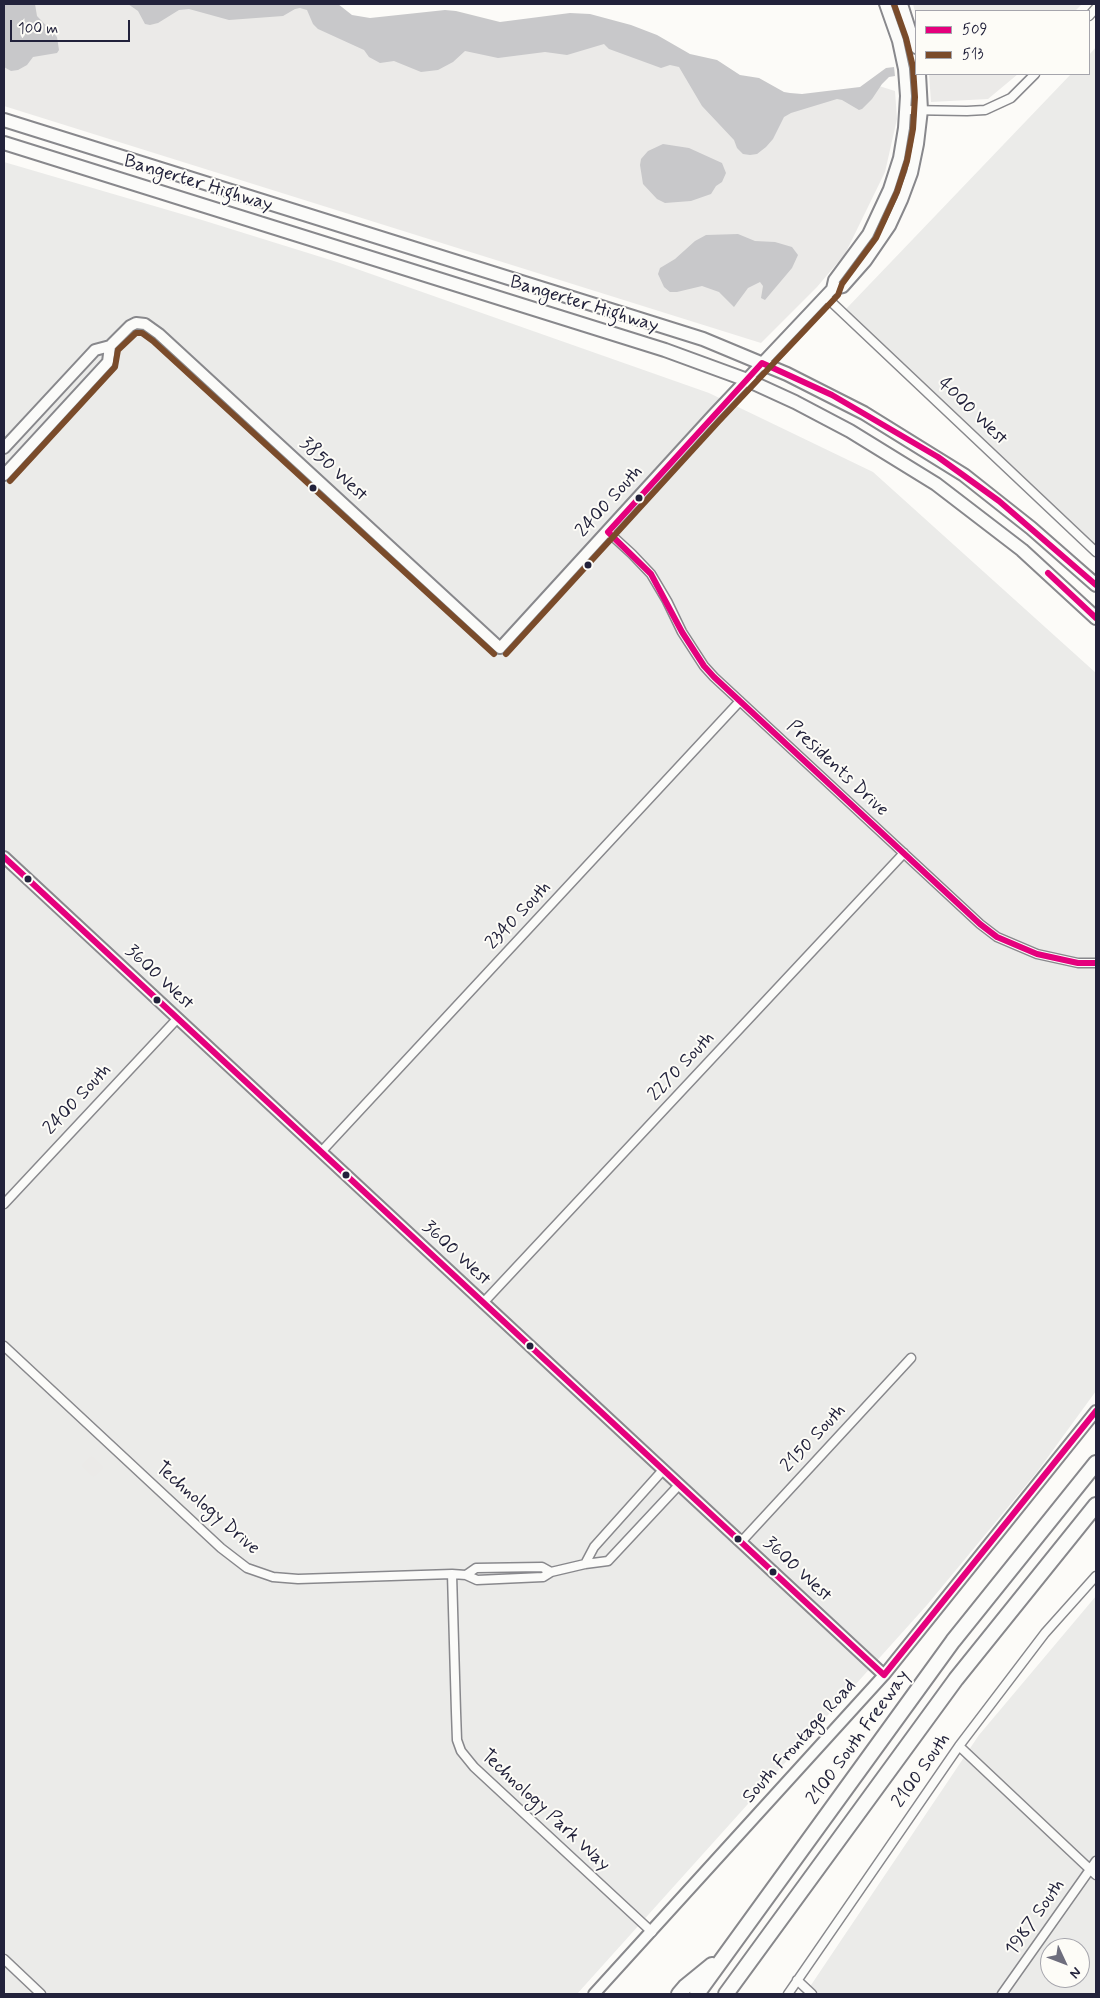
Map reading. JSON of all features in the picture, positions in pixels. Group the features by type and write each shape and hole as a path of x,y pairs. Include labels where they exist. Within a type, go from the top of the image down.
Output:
{"highway":[{"name":"Bangerter Highway","path":"4,120 633,316 702,339 762,363 844,402 938,457 999,501 1096,585"},
{"name":"Bangerter Highway","path":"4,143 666,350 747,380 795,402 850,431 936,484 974,511 1022,550 1096,618"},
{"name":"2100 South Freeway","path":"697,1994 953,1641 1096,1462"},
{"path":"726,1994 956,1679 1096,1505"},
{"path":"732,1994 826,1856"},
{"path":"679,1994 728,1951"}],"street":[{"path":"829,292 834,280 868,234 889,190 899,158 906,110 905,82 901,54 885,4"},
{"path":"902,4 915,45"},
{"path":"829,292 843,287 858,271 882,239 896,213 914,166 918,144 922,110 920,75"},
{"path":"906,110 976,111 994,107 1011,98 1034,75"},
{"name":"2400 South","path":"500,648 829,292"},
{"name":"4000 West","path":"829,292 1096,552"},
{"name":"3850 West","path":"110,346 130,326 139,323 149,326 500,648"},
{"path":"4,448 95,350 110,346 108,362 4,475"},
{"name":"Presidents Drive","path":"608,532 651,574 668,601 682,632 704,666 980,924 997,937 1037,954 1078,963 1096,962"},
{"name":"2340 South","path":"321,1152 740,701"},
{"name":"2270 South","path":"483,1303 904,853"},
{"name":"3600 West","path":"4,858 884,1675"},
{"name":"2400 South","path":"4,1204 177,1019"},
{"name":"Technology Drive","path":"4,1346 221,1548 247,1568 260,1574 287,1579 452,1574 466,1575 477,1580 543,1577 550,1572 608,1561 679,1485"},
{"name":"2150 South","path":"741,1542 911,1358"},
{"name":"South Frontage Road","path":"594,1994 884,1675 1096,1410"},
{"path":"585,1564 594,1547 663,1470"},
{"name":"Technology Drive","path":"466,1575 476,1568 542,1567 550,1572"},
{"name":"Technology Park Way","path":"452,1574 457,1740 461,1751 474,1767 652,1932"},
{"name":"2100 South","path":"788,1994 959,1746 1045,1633 1096,1576"},
{"path":"959,1746 1093,1872"},
{"name":"1987 South","path":"1002,1994 1093,1872 1096,1861"},
{"path":"4,1959 41,1994"},
{"path":"798,1980 812,1994"}],"shaded area":[{"path":"4,4 293,4 370,26 599,30 794,103 879,86 895,91 897,119 885,172 845,254 817,287 761,343 4,106"},
{"path":"4,4 35,4 37,16 57,37 59,50 57,53 33,57 27,65 18,70 11,71 4,67"},
{"path":"128,4 338,4 352,15 370,18 445,10 500,22 570,13 590,14 631,25 657,35 690,54 717,60 740,75 759,78 784,92 802,94 860,87 886,68 894,67 895,76 889,77 882,84 872,99 862,109 859,110 837,99 791,113 784,117 773,139 766,147 757,154 750,155 743,154 737,148 734,140 702,106 679,67 670,65 661,68 609,49 604,44 567,55 545,52 498,58 465,51 453,62 438,70 421,72 394,61 380,63 369,57 364,50 318,29 313,24 307,10 300,8 283,16 229,20 189,9 179,10 158,23 150,25 145,24 138,11"},
{"path":"913,4 1082,4 1076,10 915,10 915,12"},
{"path":"1096,47 1096,552 846,309 1070,75 1090,75 1090,54"},
{"path":"929,75 1017,75 988,99 931,102"},
{"path":"663,144 689,148 722,163 726,173 722,182 716,186 711,194 691,201 665,203 657,199 643,184 640,165 641,159 648,151"},
{"path":"4,162 337,262 709,393 873,472 1096,673 1096,1391 1037,1472 927,1605 577,1994 4,1994"},
{"path":"738,234 755,241 775,242 792,247 798,255 792,268 765,300 761,298 763,286 760,282 748,288 734,307 719,292 702,286 677,292 670,292 664,287 658,274 660,268 675,259 695,241 706,235"},
{"path":"91,1456 103,1467 94,1477 82,1466"},
{"path":"1096,1596 1096,1994 805,1994 979,1735"}],"transit line":[{"name":"513","path":"506,654 719,421 838,295 842,284 876,238 897,192 907,161 913,129 915,97 913,67 906,38 894,4"},
{"name":"513","path":"10,481 115,367 118,350 136,333 142,333 153,341 494,654"},
{"name":"509","path":"608,532 762,363 832,395 938,457 999,501 1096,585"},
{"name":"509","path":"608,532 651,574 682,632 704,666 714,677 980,924 997,937 1037,954 1078,963 1096,963"},
{"name":"509","path":"1048,573 1096,618"},
{"name":"509","path":"4,857 884,1675"},
{"name":"509","path":"884,1675 1096,1411"}]}
